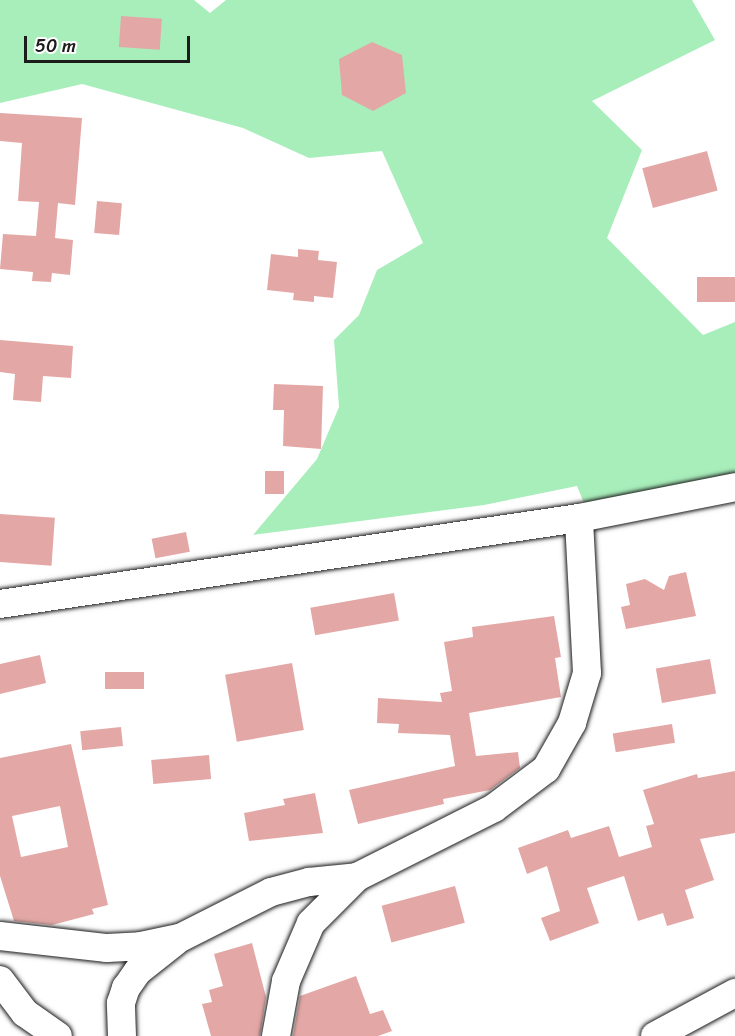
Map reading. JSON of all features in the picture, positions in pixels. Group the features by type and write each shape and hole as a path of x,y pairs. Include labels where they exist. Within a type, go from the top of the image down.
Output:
{"street":[{"path":"0,604 579,518 735,487"},
{"path":"276,1036 286,981 311,923 357,877 494,808 546,769 572,723 586,673 579,518"},
{"path":"122,1036 121,1003 126,988 138,971 180,938 272,892 309,882 357,877"},
{"path":"0,936 107,948 180,938"},
{"path":"0,980 25,1013 58,1036"},
{"path":"655,1036 735,993"}],"green space":[{"path":"0,0 194,0 210,13 226,0 692,0 715,40 592,101 642,150 607,238 703,335 735,322 735,475 584,503 577,486 484,505 253,535 317,459 339,407 334,340 359,315 377,270 423,243 382,151 309,158 243,128 82,84 0,103"}],"building":[{"path":"121,16 162,19 160,50 119,47"},
{"path":"372,42 402,55 406,93 373,111 342,95 339,59"},
{"path":"0,113 82,118 75,205 58,203 55,238 73,240 70,275 52,273 51,282 32,281 33,272 0,269 3,234 36,236 39,202 18,201 22,143 0,141"},
{"path":"707,151 718,191 653,208 642,168"},
{"path":"97,201 122,203 119,235 94,233"},
{"path":"298,249 319,251 318,260 337,262 333,298 314,296 314,302 293,300 294,293 267,290 271,254 298,257"},
{"path":"697,277 735,277 735,302 697,302"},
{"path":"0,340 73,346 71,378 43,376 41,402 13,400 15,374 0,372"},
{"path":"274,384 323,386 321,449 283,446 284,410 273,410"},
{"path":"265,471 284,471 284,494 265,494"},
{"path":"0,514 55,518 52,566 0,562"},
{"path":"186,532 190,552 155,558 152,539"},
{"path":"686,572 696,616 626,629 621,607 630,605 626,584 645,579 664,590 669,576"},
{"path":"394,593 399,621 315,635 310,608"},
{"path":"554,616 561,657 555,658 561,697 469,713 476,756 518,752 520,768 490,790 443,799 444,804 358,824 349,790 455,766 450,735 398,733 399,724 377,723 378,698 442,702 440,693 452,691 444,642 473,637 472,627"},
{"path":"40,655 46,683 0,694 0,664"},
{"path":"710,659 716,693 662,703 656,669"},
{"path":"292,663 304,730 237,742 225,675"},
{"path":"105,672 144,672 144,689 105,689"},
{"path":"672,724 675,743 616,752 613,733"},
{"path":"121,727 123,746 82,750 80,731"},
{"path":"71,744 108,905 92,909 94,914 52,925 14,921 0,876 0,758","holes":["60,806 68,847 21,857 12,816"]},
{"path":"209,755 211,779 153,784 151,760"},
{"path":"735,771 735,833 700,839 714,880 685,890 694,918 667,926 663,913 638,921 624,876 587,888 599,923 550,941 541,918 560,911 547,866 527,874 518,848 568,830 571,838 609,826 619,857 652,847 646,826 654,824 643,790 697,774 698,778"},
{"path":"315,793 323,833 249,841 244,813 285,805 283,799"},
{"path":"455,886 465,923 391,942 382,906"},
{"path":"252,943 266,997 260,1036 211,1036 202,1004 212,1002 209,990 223,986 214,954"},
{"path":"356,976 370,1014 383,1010 392,1031 378,1036 293,1036 300,996"}]}
